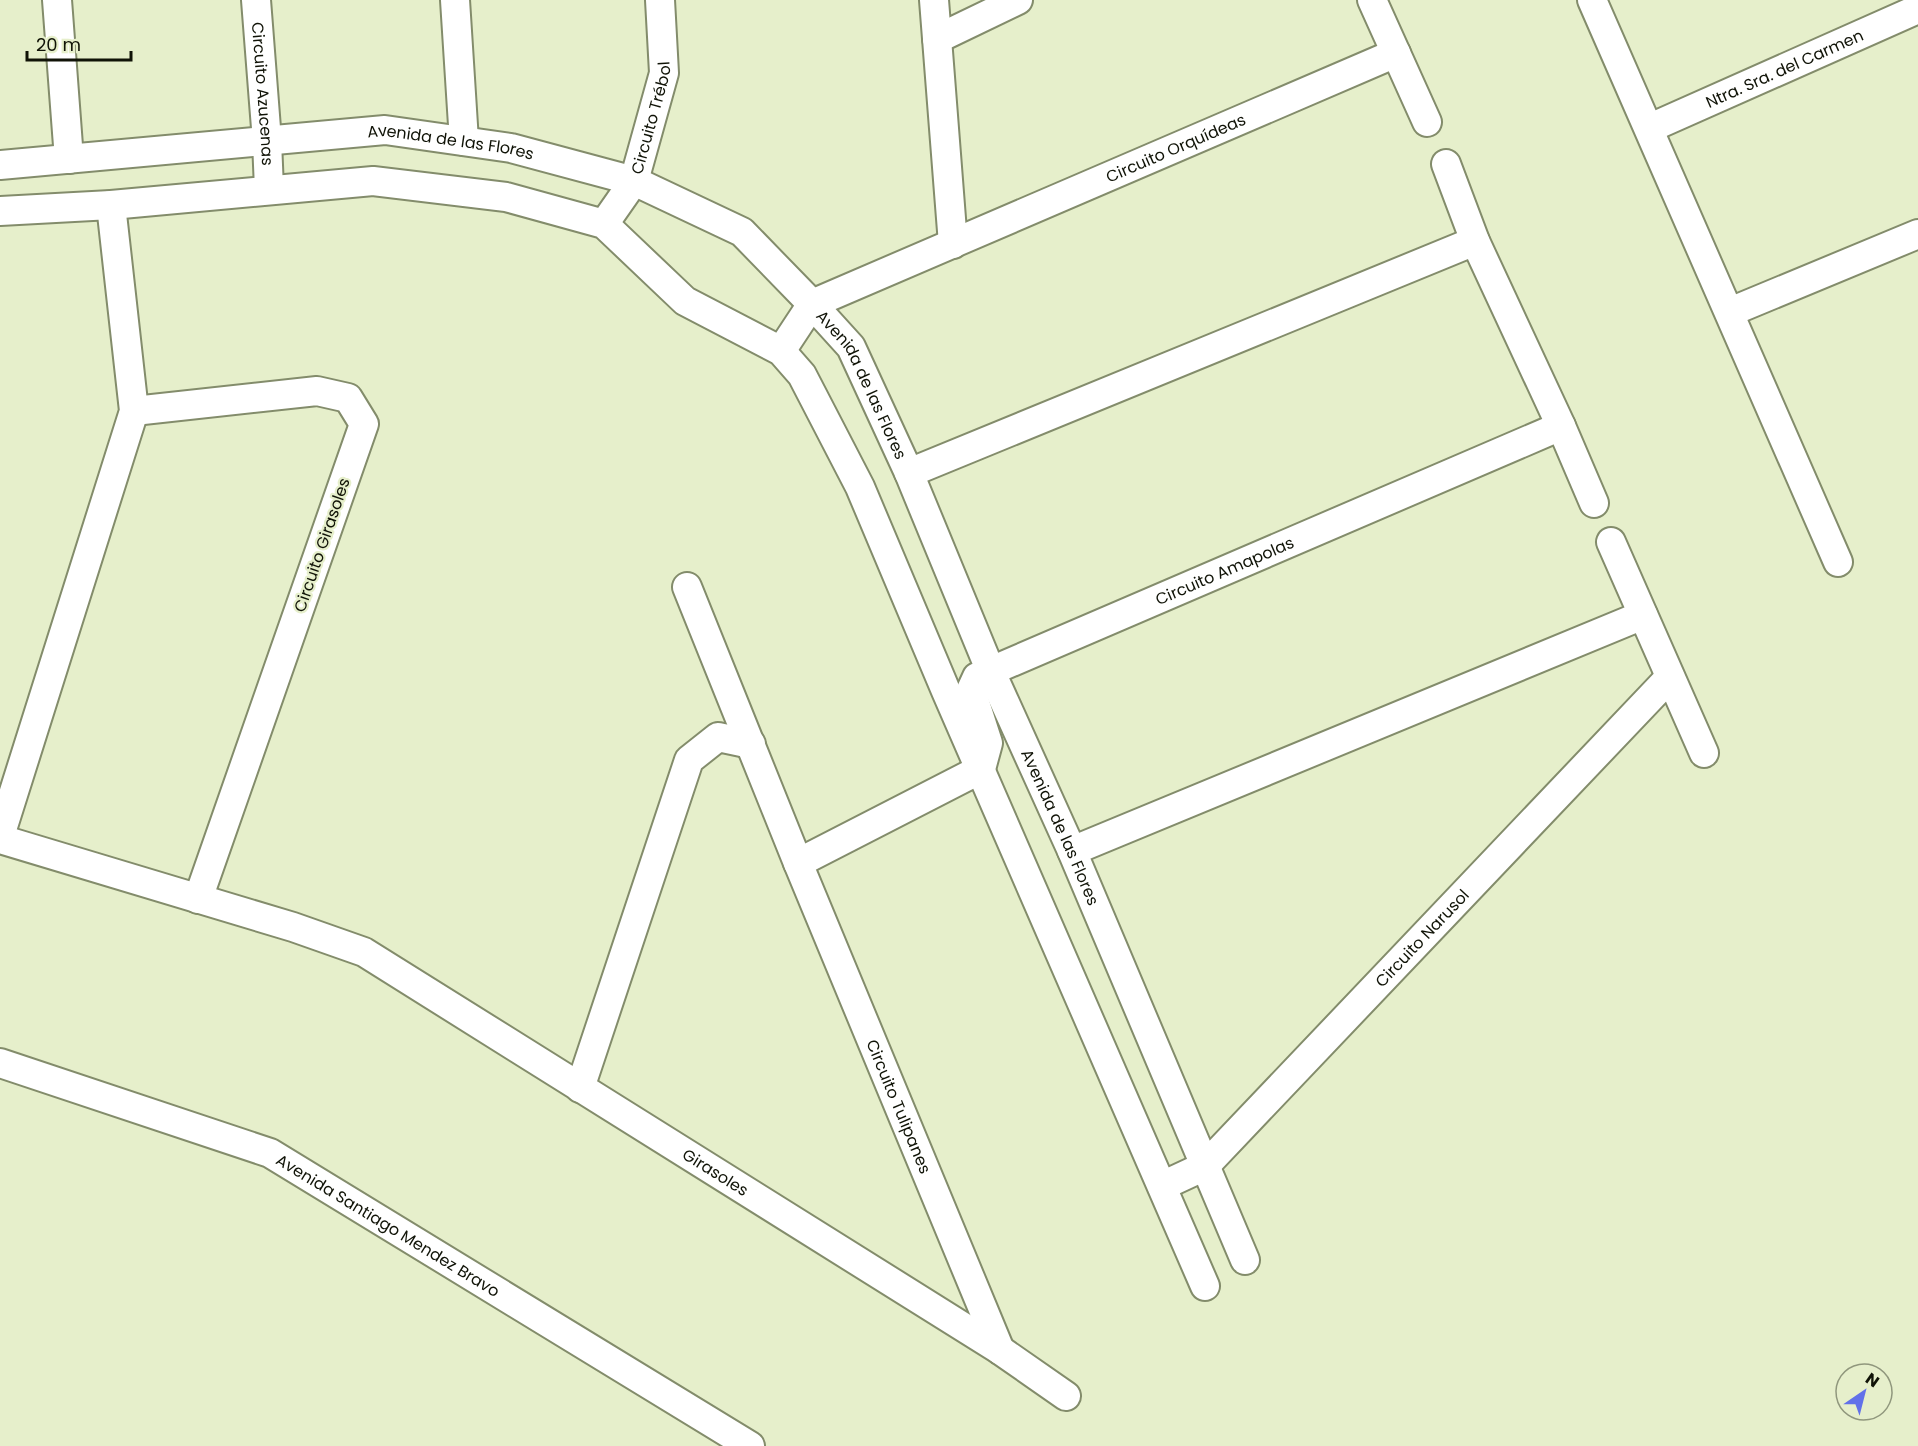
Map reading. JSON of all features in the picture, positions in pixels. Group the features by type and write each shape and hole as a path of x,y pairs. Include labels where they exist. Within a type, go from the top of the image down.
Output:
{"street":[{"path":"57,0 69,159"},
{"name":"Circuito Azucenas","path":"256,0 267,141 268,189"},
{"path":"455,0 464,141"},
{"name":"Circuito Trébol","path":"604,224 634,181 664,73 660,0"},
{"path":"934,0 953,244"},
{"path":"937,39 1018,0"},
{"path":"1372,0 1427,122"},
{"path":"1592,0 1650,128 1838,562"},
{"name":"Ntra. Sra. del Carmen","path":"1650,128 1918,9"},
{"name":"Circuito Orquídeas","path":"812,304 1396,53"},
{"name":"Avenida de las Flores","path":"0,165 385,130 511,148 634,181 742,232 851,347 909,474 991,672 1072,851 1245,1260"},
{"path":"1446,164 1475,241 1561,426 1593,503"},
{"path":"0,211 111,205 373,181 506,197 604,224 685,301 781,351 802,375 860,487 946,691 1205,1286"},
{"path":"111,205 134,411 0,837 198,899"},
{"path":"1730,312 1918,234"},
{"path":"909,474 1475,241"},
{"path":"781,351 812,304"},
{"name":"Circuito Girasoles","path":"134,411 317,391 348,398 364,424 198,899"},
{"name":"Circuito Amapolas","path":"981,769 988,743 971,690 977,676 991,672 1561,426"},
{"path":"1611,542 1704,753"},
{"name":"Circuito Tulipanes","path":"687,587 798,863 1000,1350"},
{"path":"1072,851 1643,615"},
{"name":"Circuito Narusol","path":"1162,1186 1205,1166 1670,677"},
{"path":"580,1088 689,760 718,737 751,744"},
{"path":"798,863 981,769"},
{"name":"Girasoles","path":"198,899 293,927 364,952 1000,1350 1066,1396"},
{"name":"Avenida Santiago Mendez Bravo","path":"0,1063 270,1153 750,1446"}]}
